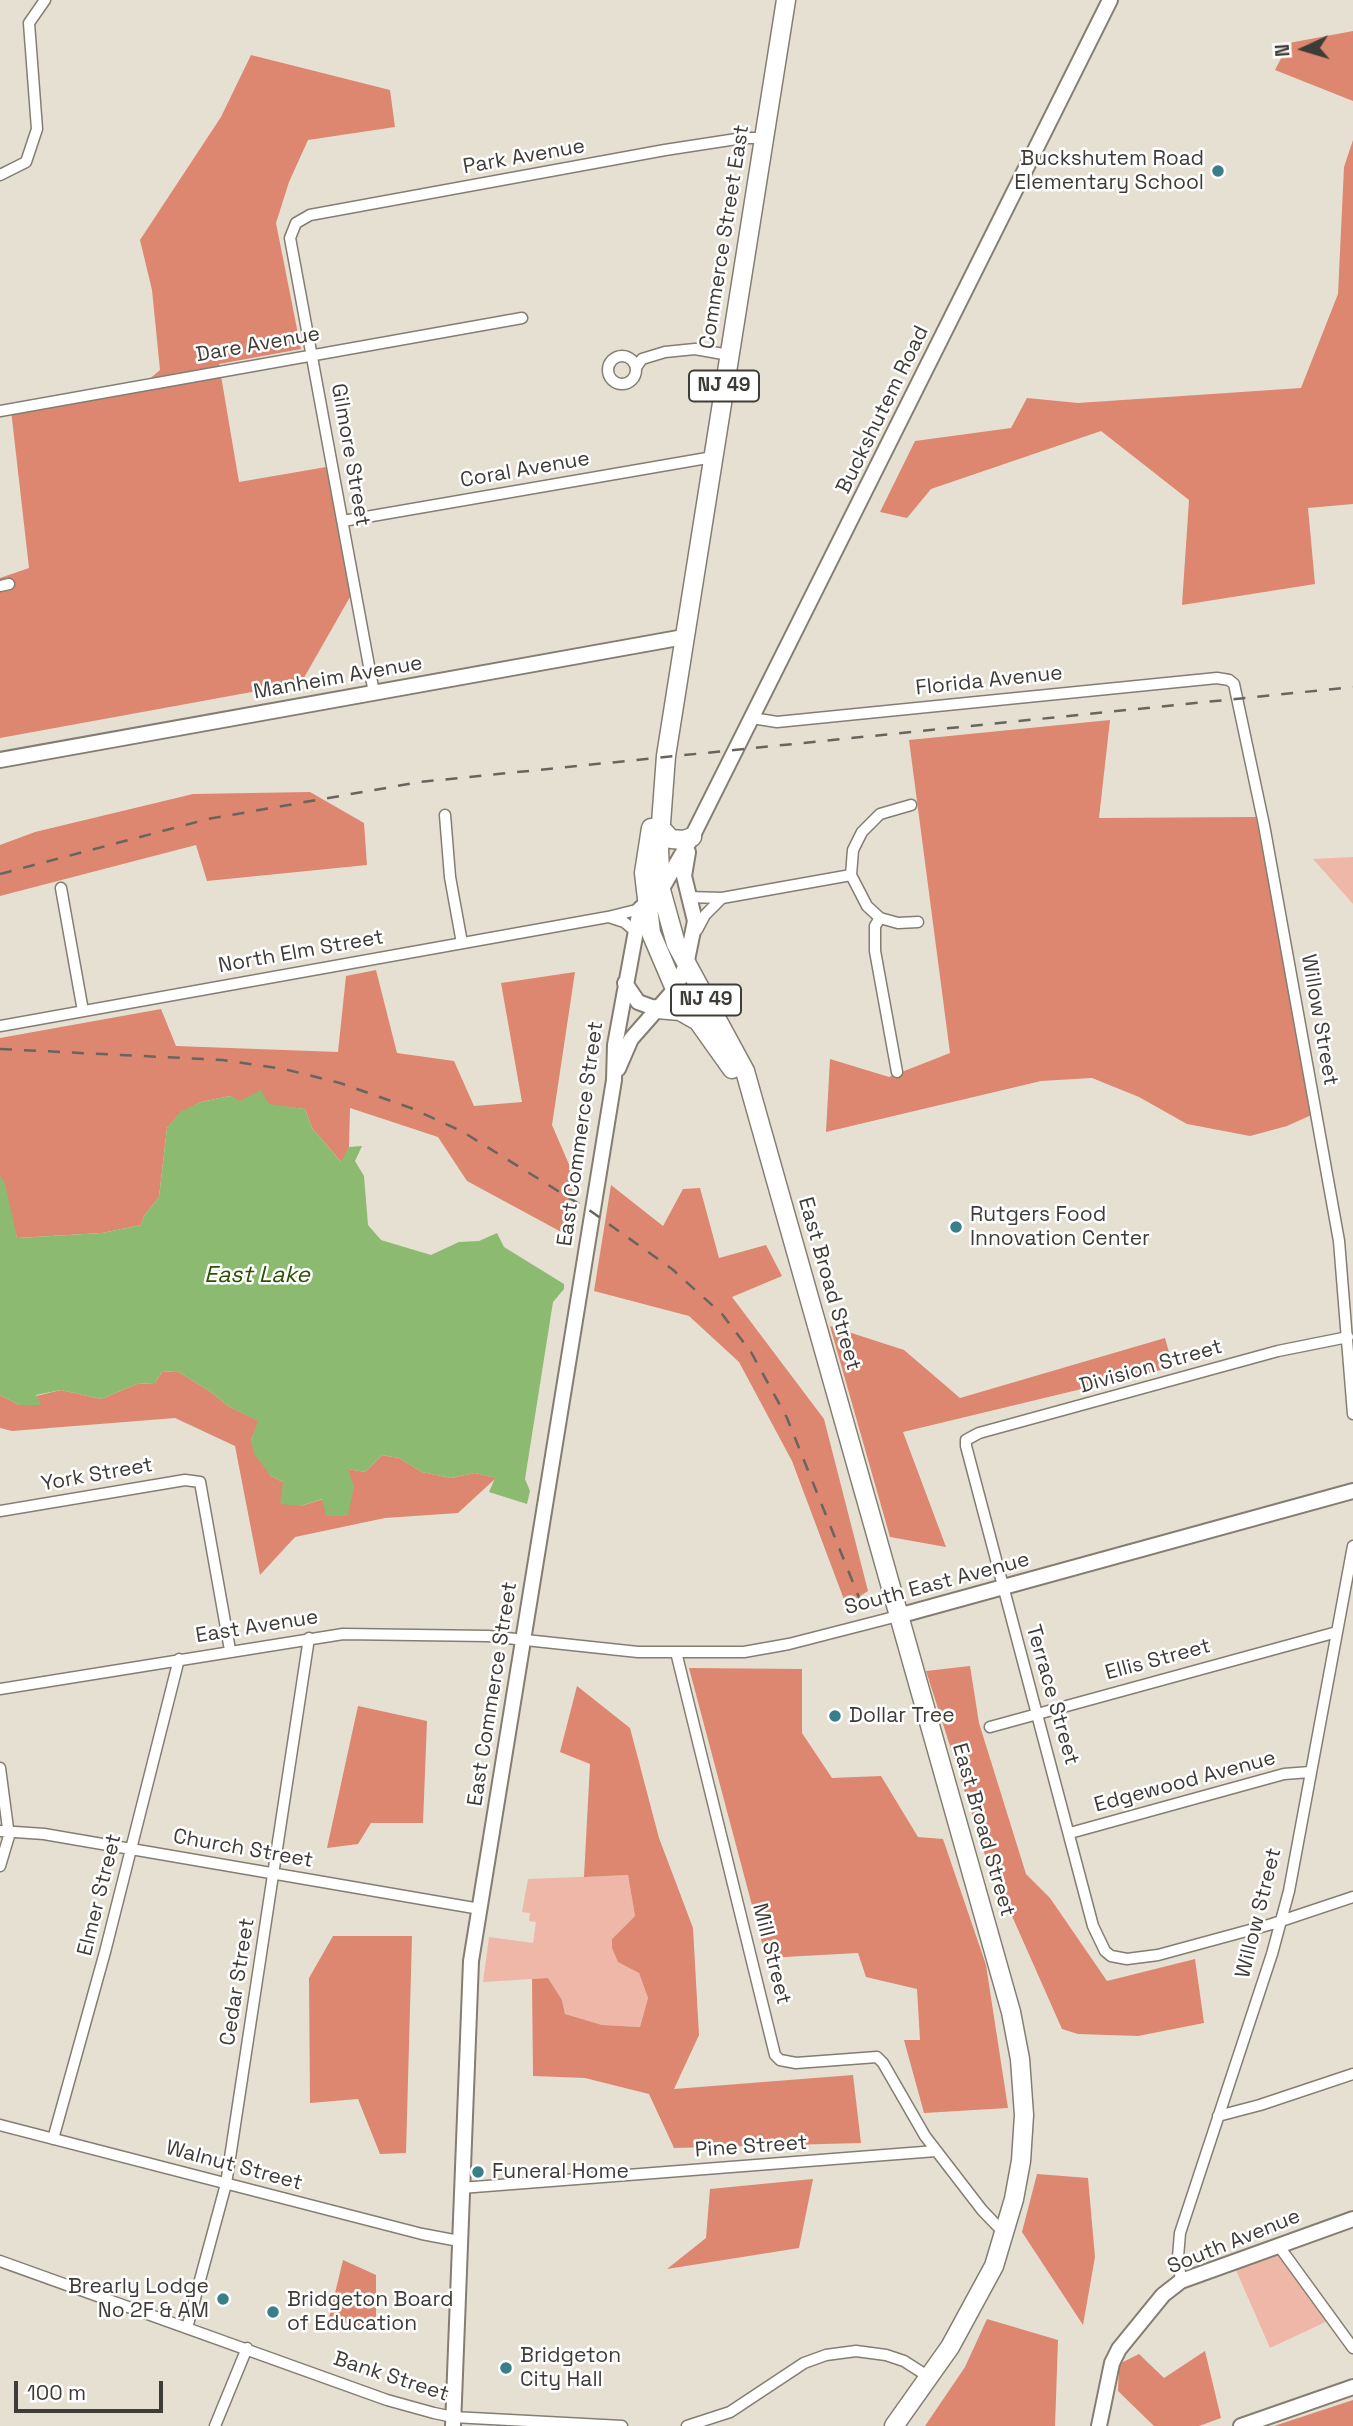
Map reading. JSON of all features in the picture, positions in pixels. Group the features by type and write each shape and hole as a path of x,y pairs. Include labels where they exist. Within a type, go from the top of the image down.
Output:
{"highway":[{"name":"Commerce Street East","path":"661,890 660,826 664,772 786,0"},
{"name":"Commerce Street East","path":"642,905 646,852 664,772"},
{"path":"660,826 670,839 692,837"},
{"name":"East Broad Street","path":"661,890 676,944 707,1025"},
{"name":"East Broad Street","path":"642,905 650,933 675,989 745,1071 1016,2035 1023,2089 1023,2137 1014,2199 1005,2234 976,2304 894,2426"},
{"path":"657,1009 680,1011 707,1025"}],"street":[{"path":"0,175 26,162 37,129 29,23 45,0"},
{"name":"Buckshutem Road","path":"692,837 1110,0"},
{"name":"Park Avenue","path":"294,226 310,215 665,150 743,138 764,138"},
{"name":"Gilmore Street","path":"294,226 290,238 374,693"},
{"name":"Dare Avenue","path":"0,411 522,318"},
{"path":"638,366 642,359 665,352 695,349 729,355"},
{"name":"Coral Avenue","path":"343,521 713,457"},
{"name":"Manheim Avenue","path":"0,760 684,637"},
{"name":"Florida Avenue","path":"752,718 778,722 1217,678 1229,680"},
{"name":"Willow Street","path":"1229,680 1238,699 1266,838 1339,1241 1353,1414"},
{"path":"911,805 880,814 862,832 853,850 851,875 861,897 880,918 898,923 918,922"},
{"path":"444,815 449,869 462,943"},
{"path":"642,905 661,890 692,837"},
{"path":"692,837 684,870 695,921 692,947"},
{"path":"661,890 688,897 722,898 851,875"},
{"path":"61,888 83,1011"},
{"path":"614,1080 631,1039 675,989 702,920 722,898"},
{"name":"North Elm Street","path":"0,1026 608,917 642,905"},
{"name":"Commerce Street East","path":"625,983 642,905"},
{"path":"608,917 624,922 635,931"},
{"path":"880,918 875,926 875,951 897,1072"},
{"path":"625,983 638,1002 657,1009"},
{"name":"East Commerce Street","path":"453,2422 467,2020 480,1909 614,1080 615,1045 625,983"},
{"name":"Division Street","path":"966,1440 979,1433 1278,1351 1348,1337"},
{"name":"Terrace Street","path":"966,1440 967,1455 1100,1944 1111,1956 1128,1959 1157,1955 1280,1921"},
{"name":"York Street","path":"0,1511 185,1480 200,1482 230,1650"},
{"name":"South East Avenue","path":"523,1640 600,1650 676,1652 766,1649 1003,1588 1353,1491"},
{"name":"Willow Street","path":"1181,2281 1178,2257 1181,2234 1280,1921 1353,1546"},
{"name":"Ellis Street","path":"990,1727 1336,1632"},
{"name":"East Avenue","path":"0,1689 343,1634 452,1634 523,1640"},
{"name":"Cedar Street","path":"187,2328 226,2184 309,1638"},
{"name":"Mill Street","path":"676,1652 775,2055 780,2060 796,2063 877,2057 936,2151"},
{"name":"Elmer Street","path":"53,2139 179,1659"},
{"path":"0,1768 4,1831 0,1866"},
{"name":"Edgewood Avenue","path":"1070,1833 1284,1774 1310,1772"},
{"name":"Church Street","path":"4,1831 131,1848 480,1909"},
{"path":"1280,1921 1353,1896"},
{"path":"1218,2116 1353,2074"},
{"name":"Walnut Street","path":"0,2125 459,2241"},
{"path":"936,2151 1005,2234"},
{"name":"Pine Street","path":"461,2189 936,2151"},
{"name":"South Avenue","path":"1116,2353 1156,2302 1181,2281 1353,2219"},
{"path":"1278,2245 1353,2348"},
{"name":"Bank Street","path":"0,2261 453,2422 622,2426"},
{"path":"215,2426 247,2348"},
{"path":"687,2426 730,2412 804,2363 826,2355 856,2351 886,2355 905,2361 929,2377"},
{"path":"1099,2426 1107,2381 1116,2353"},
{"path":"1108,2426 1116,2353"},
{"path":"1241,2426 1353,2387"}],"shaded area":[{"path":"1353,31 1353,101 1275,70 1289,43"},
{"path":"251,55 390,90 395,127 308,140 289,182 276,223 301,349 219,364 239,482 332,466 354,590 301,683 0,738 0,578 29,568 11,410 139,388 160,370 152,290 140,240 221,117"},
{"path":"1353,140 1353,504 1308,508 1315,584 1182,605 1189,500 1101,431 931,489 907,518 880,512 915,441 1011,428 1027,398 1078,403 1301,388 1338,294 1344,167"},
{"path":"1110,720 1099,818 1256,817 1316,1113 1287,1126 1250,1136 1187,1124 1139,1097 1092,1078 1041,1081 826,1132 830,1059 889,1077 950,1053 909,740"},
{"path":"310,792 364,823 367,865 207,881 196,845 0,896 0,845 35,832 193,794"},
{"path":"1353,857 1353,904 1313,859"},
{"path":"376,970 397,1053 454,1061 474,1106 522,1102 501,983 575,972 552,1125 574,1176 565,1234 467,1181 438,1137 350,1108 349,1147 342,1163 312,1128 305,1109 240,1102 230,1096 201,1102 180,1113 167,1128 159,1197 144,1216 141,1225 102,1233 17,1238 0,1176 0,1038 161,1009 176,1046 338,1052 346,976"},
{"path":"611,1185 663,1226 683,1189 700,1188 719,1258 766,1245 782,1276 732,1297 824,1419 868,1591 846,1605 792,1461 739,1362 689,1316 594,1291"},
{"path":"830,1326 904,1350 960,1398 1165,1338 1173,1367 903,1432 946,1547 890,1537"},
{"path":"177,1371 228,1406 259,1421 251,1440 271,1476 283,1482 301,1506 323,1499 348,1469 365,1472 382,1455 399,1458 422,1472 451,1478 475,1473 496,1478 458,1513 385,1518 295,1537 260,1575 235,1446 175,1418 12,1431 0,1428 0,1395 19,1405 40,1404 36,1396 61,1390 101,1399 137,1384 155,1383 162,1372"},
{"path":"970,1666 979,1723 1026,1874 1050,1898 1107,1981 1195,1959 1204,2023 1138,2036 1078,2034 1062,2029 985,1855 926,1671"},
{"path":"689,1668 802,1669 802,1733 832,1778 881,1776 918,1837 943,1839 986,1965 1008,2108 924,2113 904,2040 920,2040 917,1989 866,1977 858,1953 766,1958"},
{"path":"577,1686 630,1728 659,1838 693,1928 699,2035 674,2089 853,2075 861,2143 674,2148 649,2094 585,2078 533,2076 532,1979 548,1978 562,2000 565,2014 602,2025 640,2027 648,1998 639,1973 618,1962 612,1948 612,1939 635,1916 628,1875 584,1877 590,1764 560,1752"},
{"path":"358,1706 427,1721 423,1823 371,1823 358,1844 327,1848"},
{"path":"628,1875 635,1916 612,1939 618,1961 639,1973 648,1998 640,2027 602,2025 565,2014 562,2000 548,1978 483,1982 489,1937 533,1943 536,1922 529,1921 530,1913 522,1912 528,1879"},
{"path":"333,1936 412,1936 406,2153 380,2154 358,2099 310,2103 309,1978"},
{"path":"1037,2174 1088,2178 1095,2257 1083,2325 1022,2232"},
{"path":"813,2179 799,2248 667,2269 706,2238 710,2189"},
{"path":"1278,2245 1332,2319 1270,2348 1232,2261"},
{"path":"343,2260 376,2275 376,2332 329,2318"},
{"path":"987,2319 1058,2340 1055,2426 925,2426 965,2367"},
{"path":"1205,2351 1221,2418 1199,2426 1154,2426 1118,2391 1119,2364 1139,2354 1164,2378"},
{"path":"1353,2400 1353,2426 1274,2426"}],"water":[{"name":"East Lake","path":"261,1090 269,1104 305,1109 312,1128 341,1162 349,1147 362,1146 355,1161 364,1176 368,1225 381,1240 431,1255 459,1242 479,1241 497,1233 504,1247 564,1284 564,1289 553,1302 525,1479 530,1491 527,1504 489,1492 495,1478 475,1473 451,1478 422,1472 399,1458 382,1455 365,1472 348,1469 354,1487 348,1516 326,1516 322,1499 301,1506 280,1504 283,1482 271,1476 254,1454 251,1440 258,1421 228,1406 177,1371 162,1372 155,1383 137,1384 101,1399 61,1390 36,1395 41,1405 19,1405 0,1395 0,1176 5,1183 17,1238 102,1233 141,1225 144,1216 159,1197 167,1128 180,1112 201,1102 230,1096 240,1101"}],"railway":[{"path":"0,874 208,819 420,782 1353,687"},
{"path":"0,1049 223,1060 284,1069 340,1083 411,1108 463,1132 592,1212 672,1269 722,1314 751,1352 787,1418 860,1600"}],"place":[{"name":"Buckshutem Road Elementary School","path":"1218,171"},
{"name":"Rutgers Food Innovation Center","path":"956,1227"},
{"name":"Dollar Tree","path":"835,1716"},
{"name":"Funeral Home","path":"478,2172"},
{"name":"Brearly Lodge No 2F & AM","path":"223,2299"},
{"name":"Bridgeton Board of Education","path":"273,2312"},
{"name":"Bridgeton City Hall","path":"506,2368"}]}
